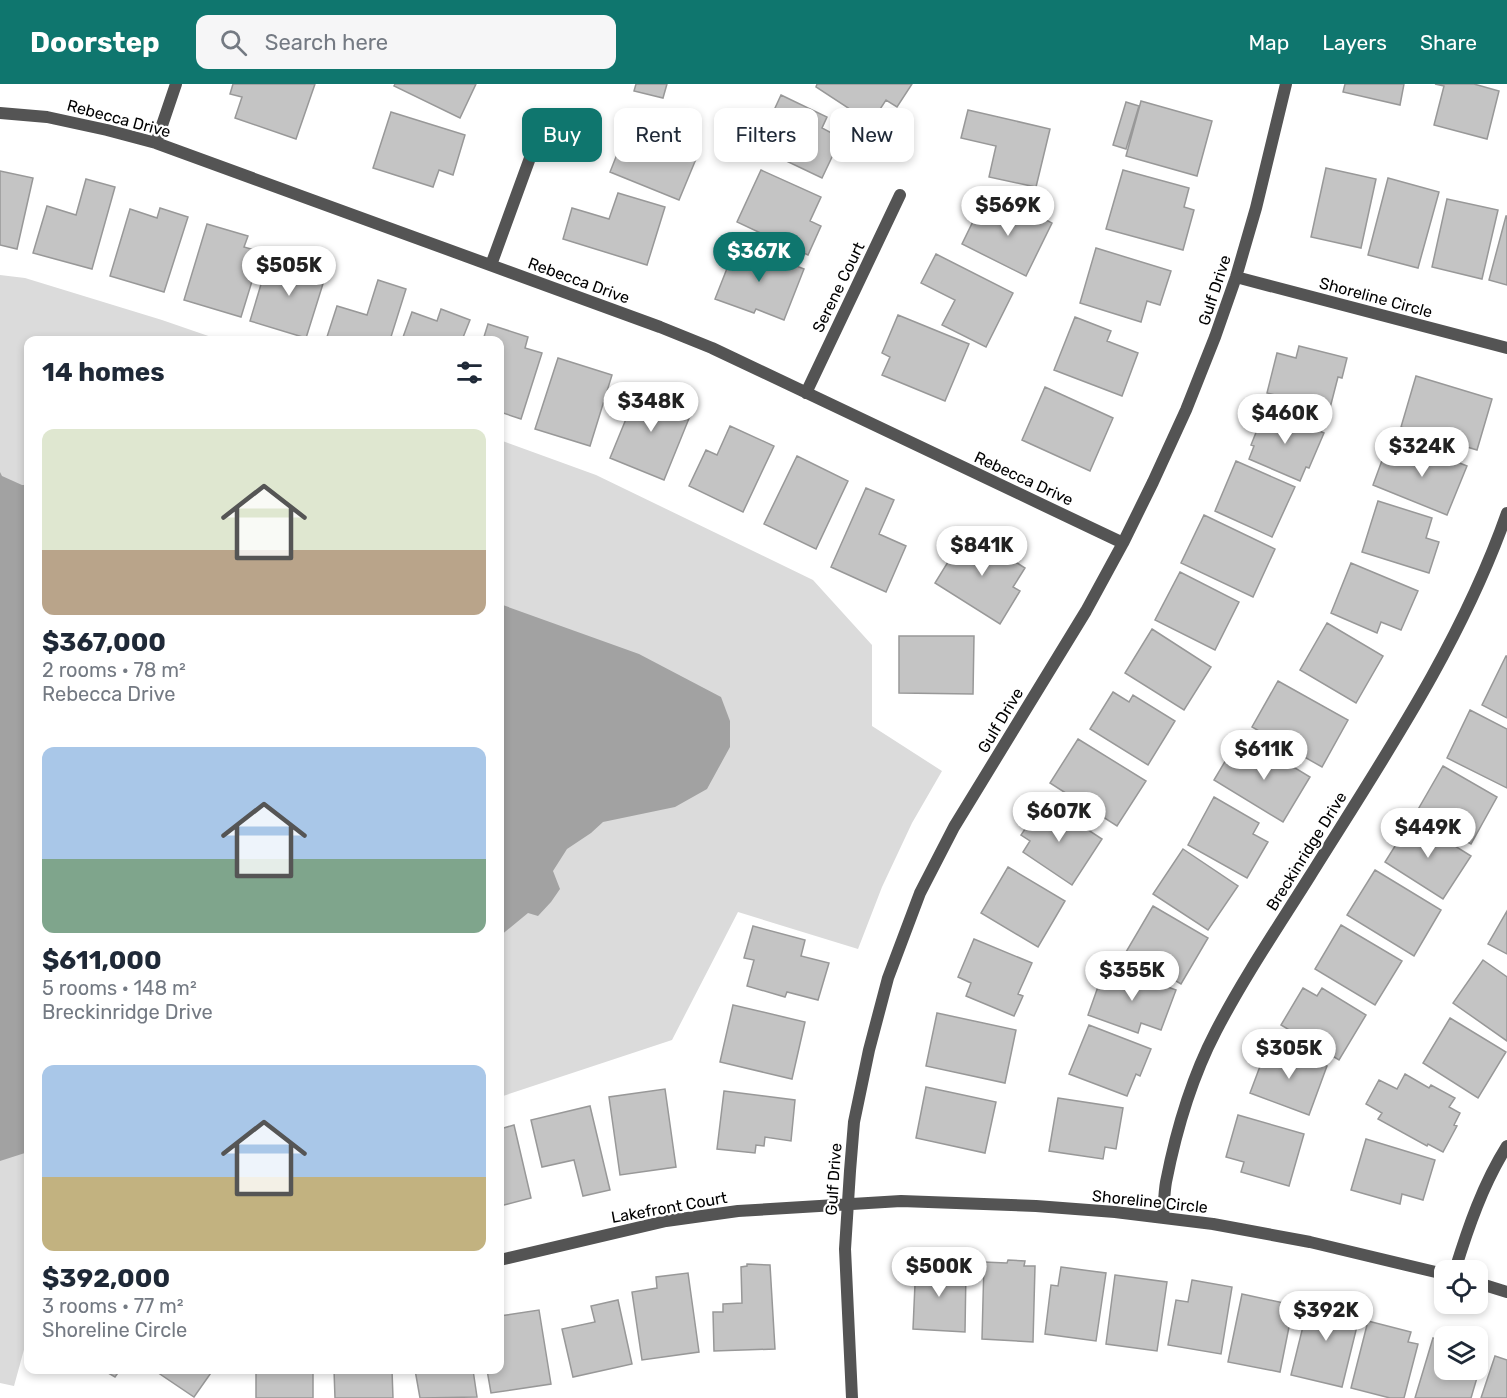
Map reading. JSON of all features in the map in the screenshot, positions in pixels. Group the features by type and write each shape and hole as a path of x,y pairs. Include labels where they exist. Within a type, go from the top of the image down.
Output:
{"street":[{"path":"156,142 176,84"},
{"name":"Gulf Drive","path":"852,1398 845,1250 854,1122 869,1050 888,978 920,893 954,827 1086,611 1123,543 1186,410 1236,277 1256,208 1286,84"},
{"name":"Rebecca Drive","path":"0,113 47,117 156,142 660,327 712,348 1123,543"},
{"path":"491,265 529,162"},
{"name":"Serene Court","path":"806,393 900,195"},
{"name":"Shoreline Circle","path":"1236,277 1507,348"},
{"name":"Breckinridge Drive","path":"1163,1218 1166,1182 1181,1122 1197,1075 1215,1033 1241,986 1410,716 1444,655 1476,590 1507,513"},
{"path":"1458,1260 1486,1185 1507,1146"},
{"name":"Shoreline Circle","path":"847,1204 901,1202 1036,1206 1163,1218 1213,1224 1310,1242 1434,1272"},
{"name":"Lakefront Court","path":"504,1259 666,1221 738,1211 847,1204"},
{"path":"1488,1286 1507,1292"}],"shaded area":[{"path":"0,275 25,278 208,336 24,336 24,1350 14,1386 0,1383"},
{"path":"504,441 596,475 813,580 872,645 872,726 942,771 912,823 882,887 858,949 738,912 672,1040 504,1096"},
{"path":"0,472 2,476 24,485 24,1153 0,1161"},
{"path":"504,605 639,654 721,697 730,721 730,747 707,789 675,807 603,822 567,849 553,871 560,889 551,902 538,916 528,913 504,933"}],"building":[{"path":"233,84 315,84 296,139 235,118 242,97 230,94"},
{"path":"395,84 476,84 460,118 394,86"},
{"path":"636,84 667,84 663,98 634,91"},
{"path":"817,84 912,84 897,107 886,100 881,108 848,108 816,87"},
{"path":"1345,84 1404,84 1400,105 1343,92"},
{"path":"1435,84 1474,84 1499,91 1487,139 1434,125 1444,86"},
{"path":"781,95 808,108 775,108"},
{"path":"1141,101 1212,121 1197,176 1126,156"},
{"path":"1126,102 1139,106 1126,149 1113,145"},
{"path":"968,110 1050,129 1036,187 989,177 996,146 961,138"},
{"path":"391,112 465,135 453,175 439,170 433,187 373,168"},
{"path":"818,113 827,117 822,128 830,132 830,161 822,178 788,162 818,162"},
{"path":"614,162 695,162 679,200 610,172"},
{"path":"1326,168 1376,179 1361,248 1311,237"},
{"path":"761,170 821,197 810,221 821,226 808,255 737,222"},
{"path":"1123,170 1189,188 1184,207 1194,210 1183,250 1106,229"},
{"path":"0,171 33,178 17,249 0,245"},
{"path":"1388,178 1439,192 1418,268 1368,255"},
{"path":"86,179 115,187 92,269 33,253 47,206 76,215"},
{"path":"618,193 665,207 647,265 563,239 572,208 609,219"},
{"path":"1447,199 1498,210 1482,279 1432,267"},
{"path":"1014,203 1052,223 1026,276 962,244 981,205 1006,218"},
{"path":"160,208 188,217 164,292 110,276 130,209 157,218"},
{"path":"1507,216 1507,285 1489,280"},
{"path":"207,224 248,236 244,247 261,252 241,317 184,300"},
{"path":"737,243 804,269 784,320 756,309 754,313 715,299"},
{"path":"1096,248 1171,271 1160,305 1147,301 1141,322 1080,303"},
{"path":"936,254 1013,293 986,347 942,325 955,300 921,283"},
{"path":"278,255 327,271 307,336 299,336 250,321 262,281 269,283"},
{"path":"378,280 406,289 391,336 327,336 337,306 367,315"},
{"path":"441,309 470,320 464,336 403,336 412,312 437,321"},
{"path":"898,315 969,344 945,401 882,375 890,357 882,353"},
{"path":"1075,317 1111,331 1107,341 1138,353 1122,396 1054,370"},
{"path":"488,324 528,337 525,348 542,353 521,419 504,413 504,336 484,336"},
{"path":"1299,346 1347,358 1342,378 1338,377 1330,408 1267,393 1277,353 1296,358"},
{"path":"558,358 612,375 590,446 535,429"},
{"path":"1416,376 1492,399 1477,450 1401,427"},
{"path":"640,385 678,400 674,409 690,416 664,480 610,458"},
{"path":"1045,387 1113,418 1090,471 1022,440"},
{"path":"1271,410 1324,433 1309,468 1306,467 1300,481 1249,459 1254,446 1251,445 1261,420 1266,422"},
{"path":"730,426 774,446 743,512 689,486 706,450 717,455"},
{"path":"1407,442 1467,466 1447,515 1373,485 1384,455 1399,461"},
{"path":"797,456 848,481 816,549 764,524"},
{"path":"1236,461 1295,487 1272,537 1215,511"},
{"path":"866,488 894,500 879,534 906,546 886,592 831,567"},
{"path":"1378,501 1432,518 1426,538 1439,542 1429,573 1362,552"},
{"path":"1204,515 1275,549 1253,597 1181,563"},
{"path":"967,531 1025,568 1013,587 1020,591 1000,624 935,583"},
{"path":"1351,563 1418,591 1401,630 1381,622 1377,633 1331,613"},
{"path":"1180,572 1239,602 1215,650 1155,620"},
{"path":"1327,623 1383,656 1356,703 1300,670"},
{"path":"1152,629 1211,667 1184,710 1125,673"},
{"path":"899,636 974,636 973,694 899,693"},
{"path":"1507,656 1507,718 1482,705"},
{"path":"1278,681 1348,720 1322,767 1252,727"},
{"path":"1113,692 1129,702 1133,695 1175,721 1148,765 1090,729"},
{"path":"1470,710 1507,729 1507,788 1447,758"},
{"path":"1078,739 1146,781 1117,826 1050,783"},
{"path":"1254,743 1310,777 1283,822 1214,780 1230,753 1243,761"},
{"path":"1443,766 1497,797 1471,844 1416,813"},
{"path":"1214,797 1259,823 1253,834 1268,842 1247,878 1188,845"},
{"path":"1044,801 1102,839 1072,885 1023,852 1030,841 1021,835"},
{"path":"1412,819 1471,856 1443,899 1385,862"},
{"path":"1183,849 1238,886 1208,930 1153,894"},
{"path":"1008,867 1065,901 1038,947 981,913"},
{"path":"1375,870 1441,910 1414,956 1347,915"},
{"path":"1153,906 1208,938 1181,984 1126,952"},
{"path":"1507,911 1507,954 1488,944"},
{"path":"1341,925 1402,961 1375,1005 1315,969"},
{"path":"753,926 805,940 801,956 829,963 818,1000 787,992 785,997 747,986 754,960 744,958"},
{"path":"974,939 1032,963 1018,994 1023,996 1014,1016 966,996 971,983 958,977"},
{"path":"1483,960 1507,977 1507,1041 1453,1003"},
{"path":"1113,967 1176,990 1161,1030 1141,1023 1138,1033 1088,1015 1100,981 1107,984"},
{"path":"1303,988 1317,996 1322,988 1366,1015 1339,1060 1281,1025"},
{"path":"733,1005 805,1022 792,1079 720,1062"},
{"path":"937,1013 1016,1030 1005,1083 926,1066"},
{"path":"1450,1018 1506,1052 1478,1098 1423,1063"},
{"path":"1089,1025 1151,1049 1140,1076 1136,1074 1127,1096 1069,1074"},
{"path":"1268,1045 1327,1066 1309,1115 1250,1093"},
{"path":"1405,1074 1429,1088 1431,1085 1455,1098 1449,1107 1460,1113 1454,1125 1457,1126 1443,1152 1428,1144 1427,1146 1378,1119 1382,1113 1366,1104 1379,1080 1397,1089"},
{"path":"926,1087 996,1102 985,1153 916,1138"},
{"path":"665,1089 676,1167 620,1175 609,1097"},
{"path":"724,1091 795,1100 791,1141 765,1137 764,1146 756,1145 755,1153 717,1149"},
{"path":"1058,1098 1123,1108 1116,1149 1105,1147 1103,1159 1049,1151"},
{"path":"590,1106 610,1190 583,1196 574,1160 542,1167 531,1120"},
{"path":"1238,1115 1304,1134 1289,1186 1241,1172 1244,1162 1226,1157"},
{"path":"514,1125 531,1198 504,1205 504,1128"},
{"path":"1366,1139 1435,1160 1423,1200 1402,1194 1400,1204 1351,1190"},
{"path":"1008,1260 1025,1261 1024,1266 1035,1266 1033,1342 982,1339 984,1262 1007,1263"},
{"path":"916,1261 942,1262 942,1268 966,1269 965,1332 913,1329"},
{"path":"747,1264 770,1265 775,1349 714,1351 713,1312 723,1312 723,1304 742,1303 741,1267"},
{"path":"1061,1267 1106,1273 1096,1341 1045,1334 1051,1285 1058,1286"},
{"path":"688,1273 699,1352 642,1360 632,1292 657,1288 656,1277"},
{"path":"1115,1275 1167,1282 1157,1351 1106,1344"},
{"path":"1192,1280 1232,1287 1221,1354 1168,1345 1176,1300 1188,1302"},
{"path":"1242,1294 1284,1303 1281,1315 1291,1317 1280,1372 1228,1362"},
{"path":"1310,1298 1361,1310 1342,1387 1291,1375"},
{"path":"618,1300 632,1364 573,1377 562,1329 595,1322 591,1306"},
{"path":"539,1310 551,1384 491,1393 488,1374 504,1374 504,1315"},
{"path":"1368,1321 1411,1332 1408,1342 1418,1344 1404,1398 1390,1398 1351,1388"},
{"path":"1433,1338 1434,1380 1476,1380 1471,1398 1415,1398"},
{"path":"1495,1356 1507,1360 1507,1398 1481,1398"},
{"path":"160,1374 210,1374 194,1397"},
{"path":"256,1374 313,1374 313,1398 256,1398"},
{"path":"334,1374 392,1374 393,1398 335,1398"},
{"path":"416,1374 474,1374 477,1397 420,1398"}]}
